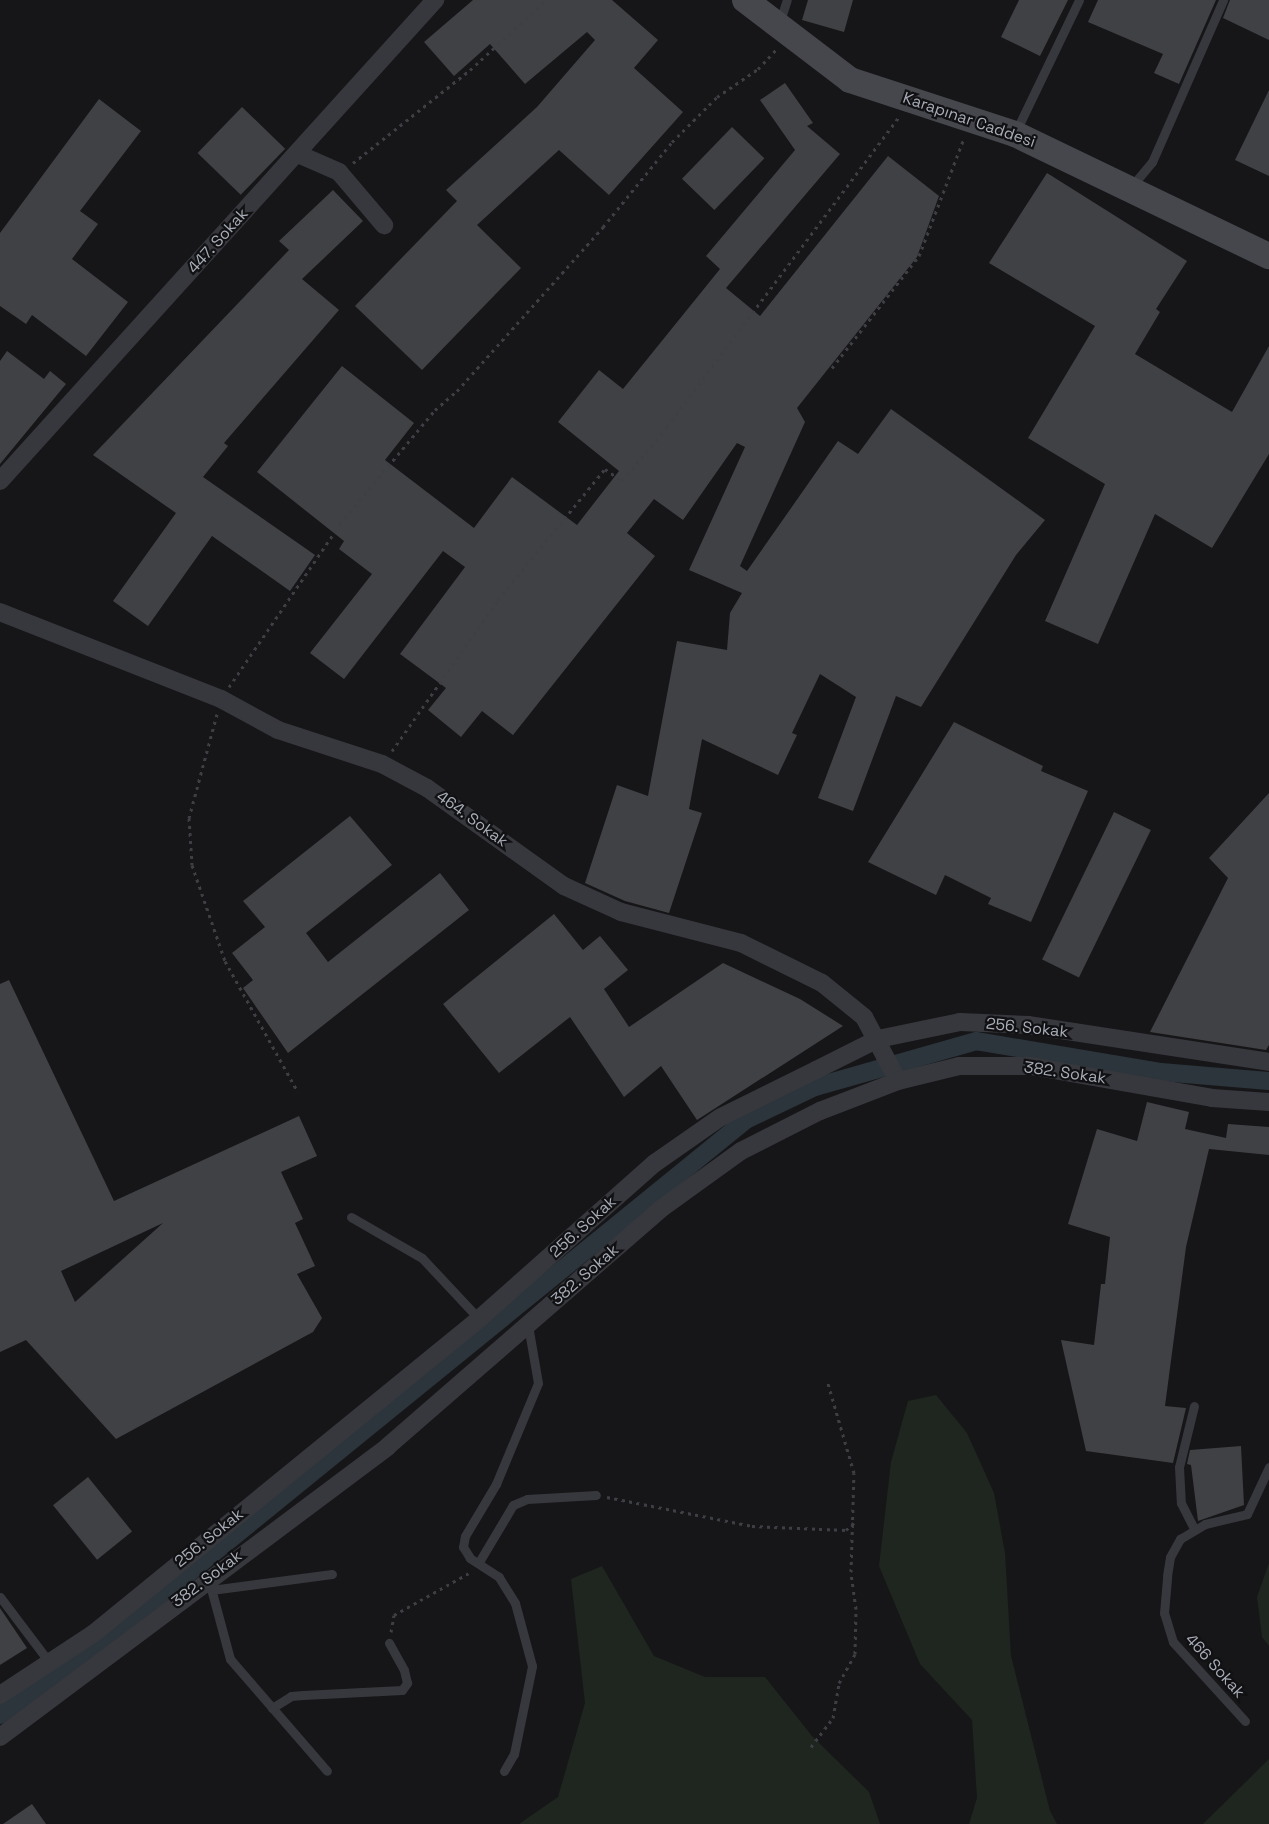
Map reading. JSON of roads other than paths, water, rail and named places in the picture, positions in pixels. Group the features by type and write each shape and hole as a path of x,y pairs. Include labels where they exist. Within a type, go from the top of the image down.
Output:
{"street":[{"name":"447. Sokak","path":"0,482 435,0"},
{"name":"Karapınar Caddesi","path":"745,0 786,20 850,80 1015,134 1131,187 1269,256"},
{"path":"298,154 339,172 384,225"},
{"name":"464. Sokak","path":"0,612 221,699 278,730 382,764 427,788 564,886 621,912 741,943 822,983 864,1017 898,1080"},
{"name":"256. Sokak","path":"0,1695 93,1634 479,1319 655,1163 721,1117 881,1046 960,1022 1028,1025 1269,1062"},
{"name":"382. Sokak","path":"0,1737 209,1584 387,1447 662,1208 741,1151 820,1111 898,1080 959,1066 1031,1066 1212,1098 1269,1102"}],"lane":[{"path":"1015,134 1079,0"},
{"path":"1131,187 1152,162 1223,0"},
{"path":"351,1217 422,1258 479,1319"},
{"path":"504,1771 514,1754 532,1666 515,1603 499,1577 470,1558 463,1546 465,1536 496,1484 538,1383 528,1324"},
{"path":"1194,1406 1179,1467 1181,1503 1195,1530"},
{"name":"466 Sokak","path":"1245,1722 1173,1642 1166,1629 1170,1557 1180,1539 1195,1530 1247,1514 1269,1467"},
{"path":"479,1562 513,1505 527,1499 544,1501 596,1495"},
{"path":"327,1771 230,1659 209,1584 332,1574"},
{"path":"0,1597 50,1663"},
{"path":"272,1708 291,1696 402,1690 407,1683 404,1670 389,1643"}],"waterway":[{"path":"0,1715 174,1585 746,1120 815,1087 976,1041 1161,1072 1269,1081"}]}
